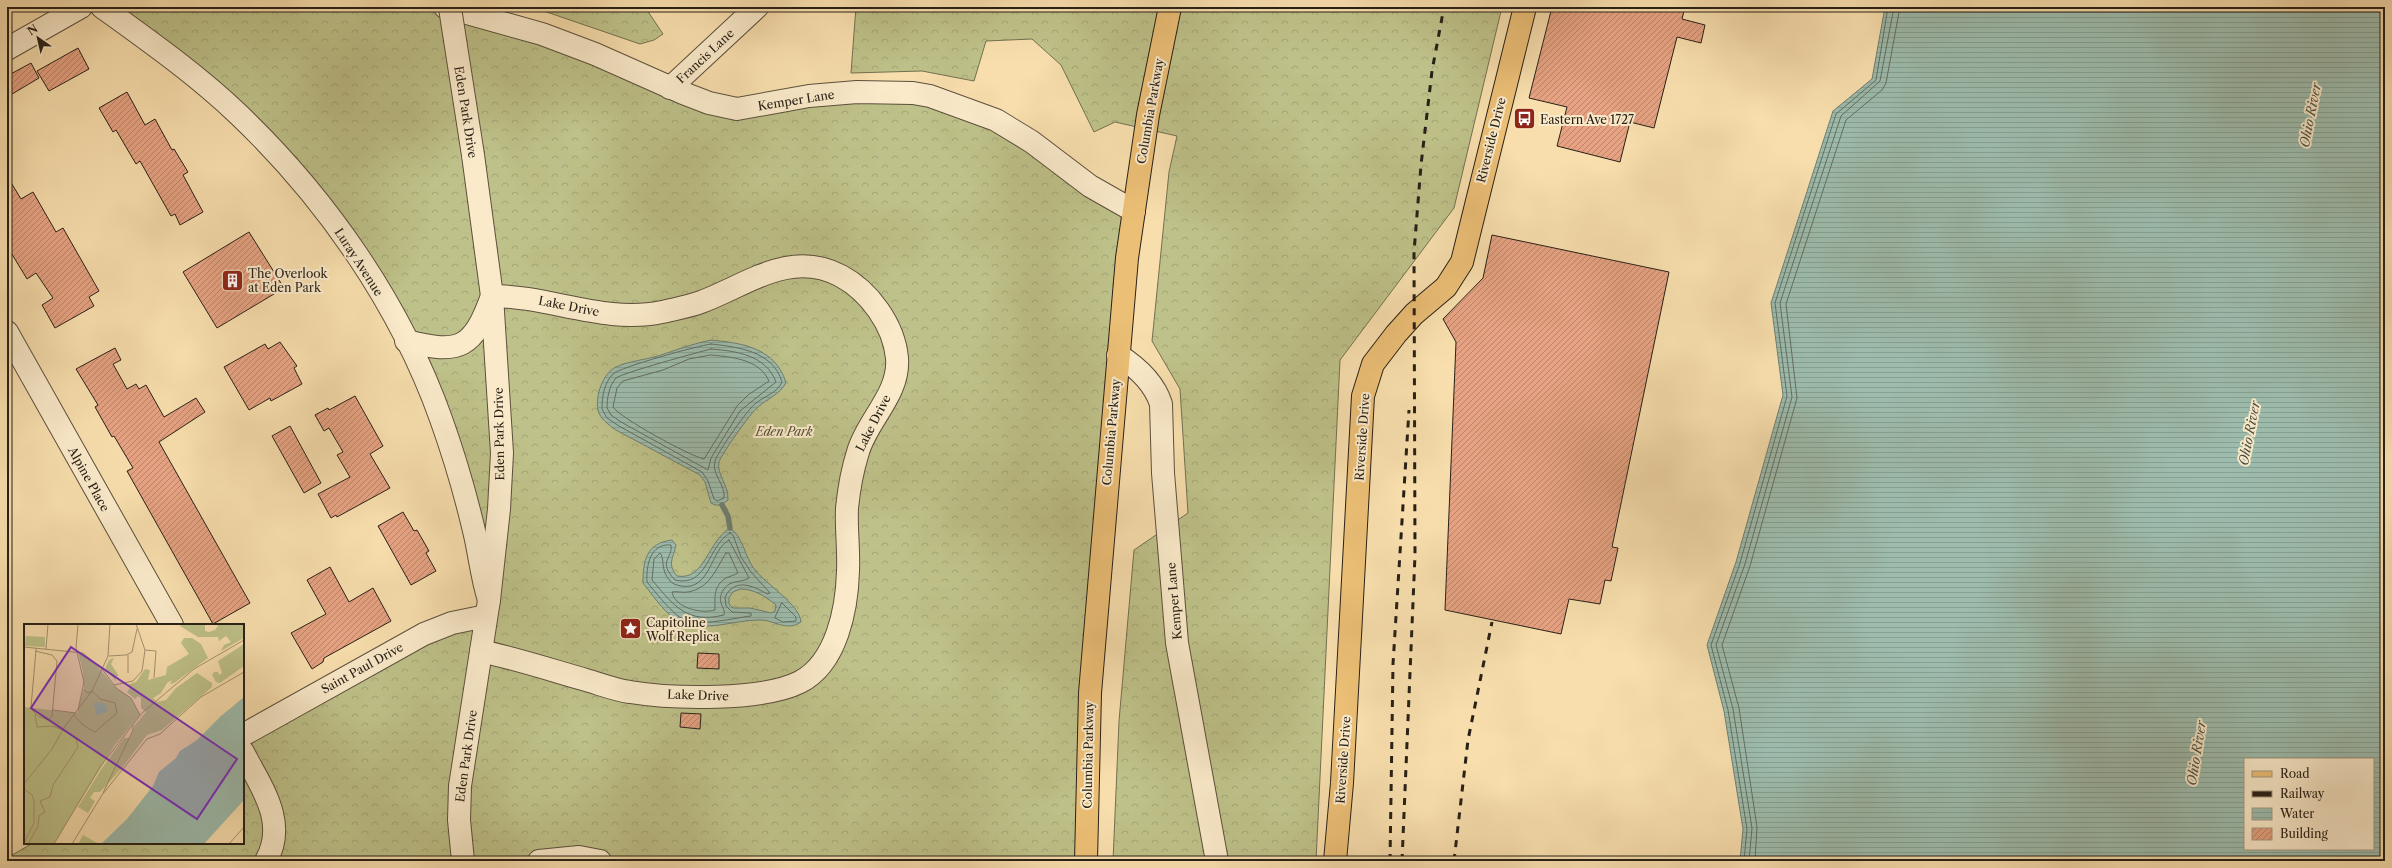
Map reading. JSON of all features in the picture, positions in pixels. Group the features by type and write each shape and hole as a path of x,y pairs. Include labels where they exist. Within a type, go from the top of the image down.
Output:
{"main road":[{"name":"Columbia Parkway","path":"1086,861 1090,693 1127,258 1142,155 1170,7"},
{"name":"Riverside Drive","path":"1334,861 1343,775 1363,396 1373,364 1396,334 1414,314 1446,287 1462,262 1525,7"}],"street":[{"path":"7,49 81,7"},
{"name":"Luray Avenue","path":"102,7 189,71 237,113 282,158 323,207 360,259 406,341 441,418 459,471 488,608"},
{"name":"Kemper Lane","path":"448,7 542,34 595,54 670,88 709,103 737,109 809,96 857,92 930,96 996,120 1032,142 1090,186 1134,211"},
{"name":"Eden Park Drive","path":"448,7 473,155 492,296 502,453 499,510 488,608 460,786 459,820 463,861"},
{"name":"Francis Lane","path":"670,88 757,7"},
{"name":"Lake Drive","path":"481,651 629,692 743,696 790,687 804,680 824,661 840,623 848,571 846,533 850,478 860,444 894,382 897,359 893,338 886,323 866,295 843,276 819,268 782,267 757,275 700,302 659,312 628,316 597,312 518,296 492,296"},
{"path":"406,341 444,348 457,346 470,339 479,328 492,296"},
{"name":"Alpine Place","path":"7,332 171,624"},
{"name":"Kemper Lane","path":"1118,355 1137,367 1157,393 1161,404 1163,473 1177,643 1217,861"},
{"name":"Saint Paul Drive","path":"244,734 424,634 488,608"},
{"path":"244,754 273,812 275,839 266,861"},
{"path":"539,861 579,857 600,861"}],"green space":[{"name":"Eden Park","path":"102,7 445,7 709,103 809,96 962,107 1134,211 1086,861 7,861 7,858 31,844 244,844 244,734 424,634 489,615 421,371 282,158"},
{"path":"532,7 645,7 663,34 654,40 640,44"},
{"path":"856,7 1502,7 1454,208 1340,360 1316,861 1113,861 1119,721 1134,550 1188,513 1180,389 1152,341 1169,172 1177,136 1115,122 1094,132 1061,65 1032,39 986,41 974,81 922,71 851,73"}],"water":[{"name":"Ohio River","path":"1885,7 2385,7 2385,861 1740,861 1743,829 1724,711 1707,645 1736,562 1783,395 1771,303 1833,111 1872,79"},
{"path":"711,340 746,346 766,355 781,371 786,383 777,393 754,411 721,458 719,462 719,471 727,490 728,500 718,505 711,503 705,482 700,475 616,430 605,422 599,413 597,404 601,386 607,374 616,367"},
{"path":"730,528 738,536 755,570 789,602 799,615 801,622 796,625 785,626 760,620 698,626 678,621 664,610 643,583 645,561 651,549 663,542 672,540 676,545 671,565 672,568 677,576 686,576 694,573 700,567 722,534","holes":["740,589 755,592 768,599 776,605 775,611 771,613 750,608 733,608 729,604 729,598 733,592"]}],"building":[{"path":"1552,7 1685,7 1682,19 1705,25 1701,43 1677,37 1654,128 1630,122 1620,162 1557,146 1567,107 1529,98"},
{"path":"78,48 89,69 49,91 37,71"},
{"path":"31,63 39,78 7,97 7,76"},
{"path":"127,92 145,125 155,119 172,150 174,149 188,172 183,175 203,212 180,225 175,214 171,216 140,161 136,164 116,130 113,132 99,108"},
{"path":"7,176 21,199 33,192 56,232 63,228 99,291 89,297 94,306 55,328 42,305 53,298 36,273 27,279 7,246"},
{"name":"The Overlook at Eden Park","path":"249,232 284,288 217,328 183,272"},
{"path":"1492,235 1669,272 1612,547 1618,548 1611,581 1605,580 1600,604 1569,599 1561,634 1445,610 1456,342 1443,319 1483,278"},
{"path":"280,342 297,366 294,368 302,384 271,401 270,398 249,410 224,367 265,344 268,349"},
{"path":"115,348 121,360 113,364 127,389 136,384 139,389 146,385 164,417 196,398 205,412 159,442 250,603 213,624 127,471 133,468 114,436 112,437 95,407 98,405 76,369"},
{"path":"355,396 383,446 370,454 390,488 337,517 336,515 331,518 318,494 350,477 337,455 343,452 329,428 324,431 315,415 328,408 329,410"},
{"path":"290,426 321,483 304,493 272,436"},
{"path":"403,512 414,531 417,530 429,551 426,553 436,571 411,585 378,526"},
{"path":"330,567 349,602 373,588 391,621 324,658 323,662 312,669 291,633 326,614 307,580"},
{"path":"698,653 719,654 719,669 697,668"},
{"path":"681,713 701,714 700,729 680,727"}],"waterway":[{"path":"722,505 728,516 730,528"}],"railway":[{"path":"1402,861 1415,555 1414,252 1421,165 1432,71 1444,7"},
{"path":"1390,861 1393,664 1409,410"},
{"path":"1454,861 1468,740 1492,622"}],"place":[{"name":"Eastern Ave 1727","path":"1524,119"},
{"name":"The Overlook at Eden Park","path":"233,280"},
{"name":"Capitoline Wolf Replica","path":"631,629"}]}
